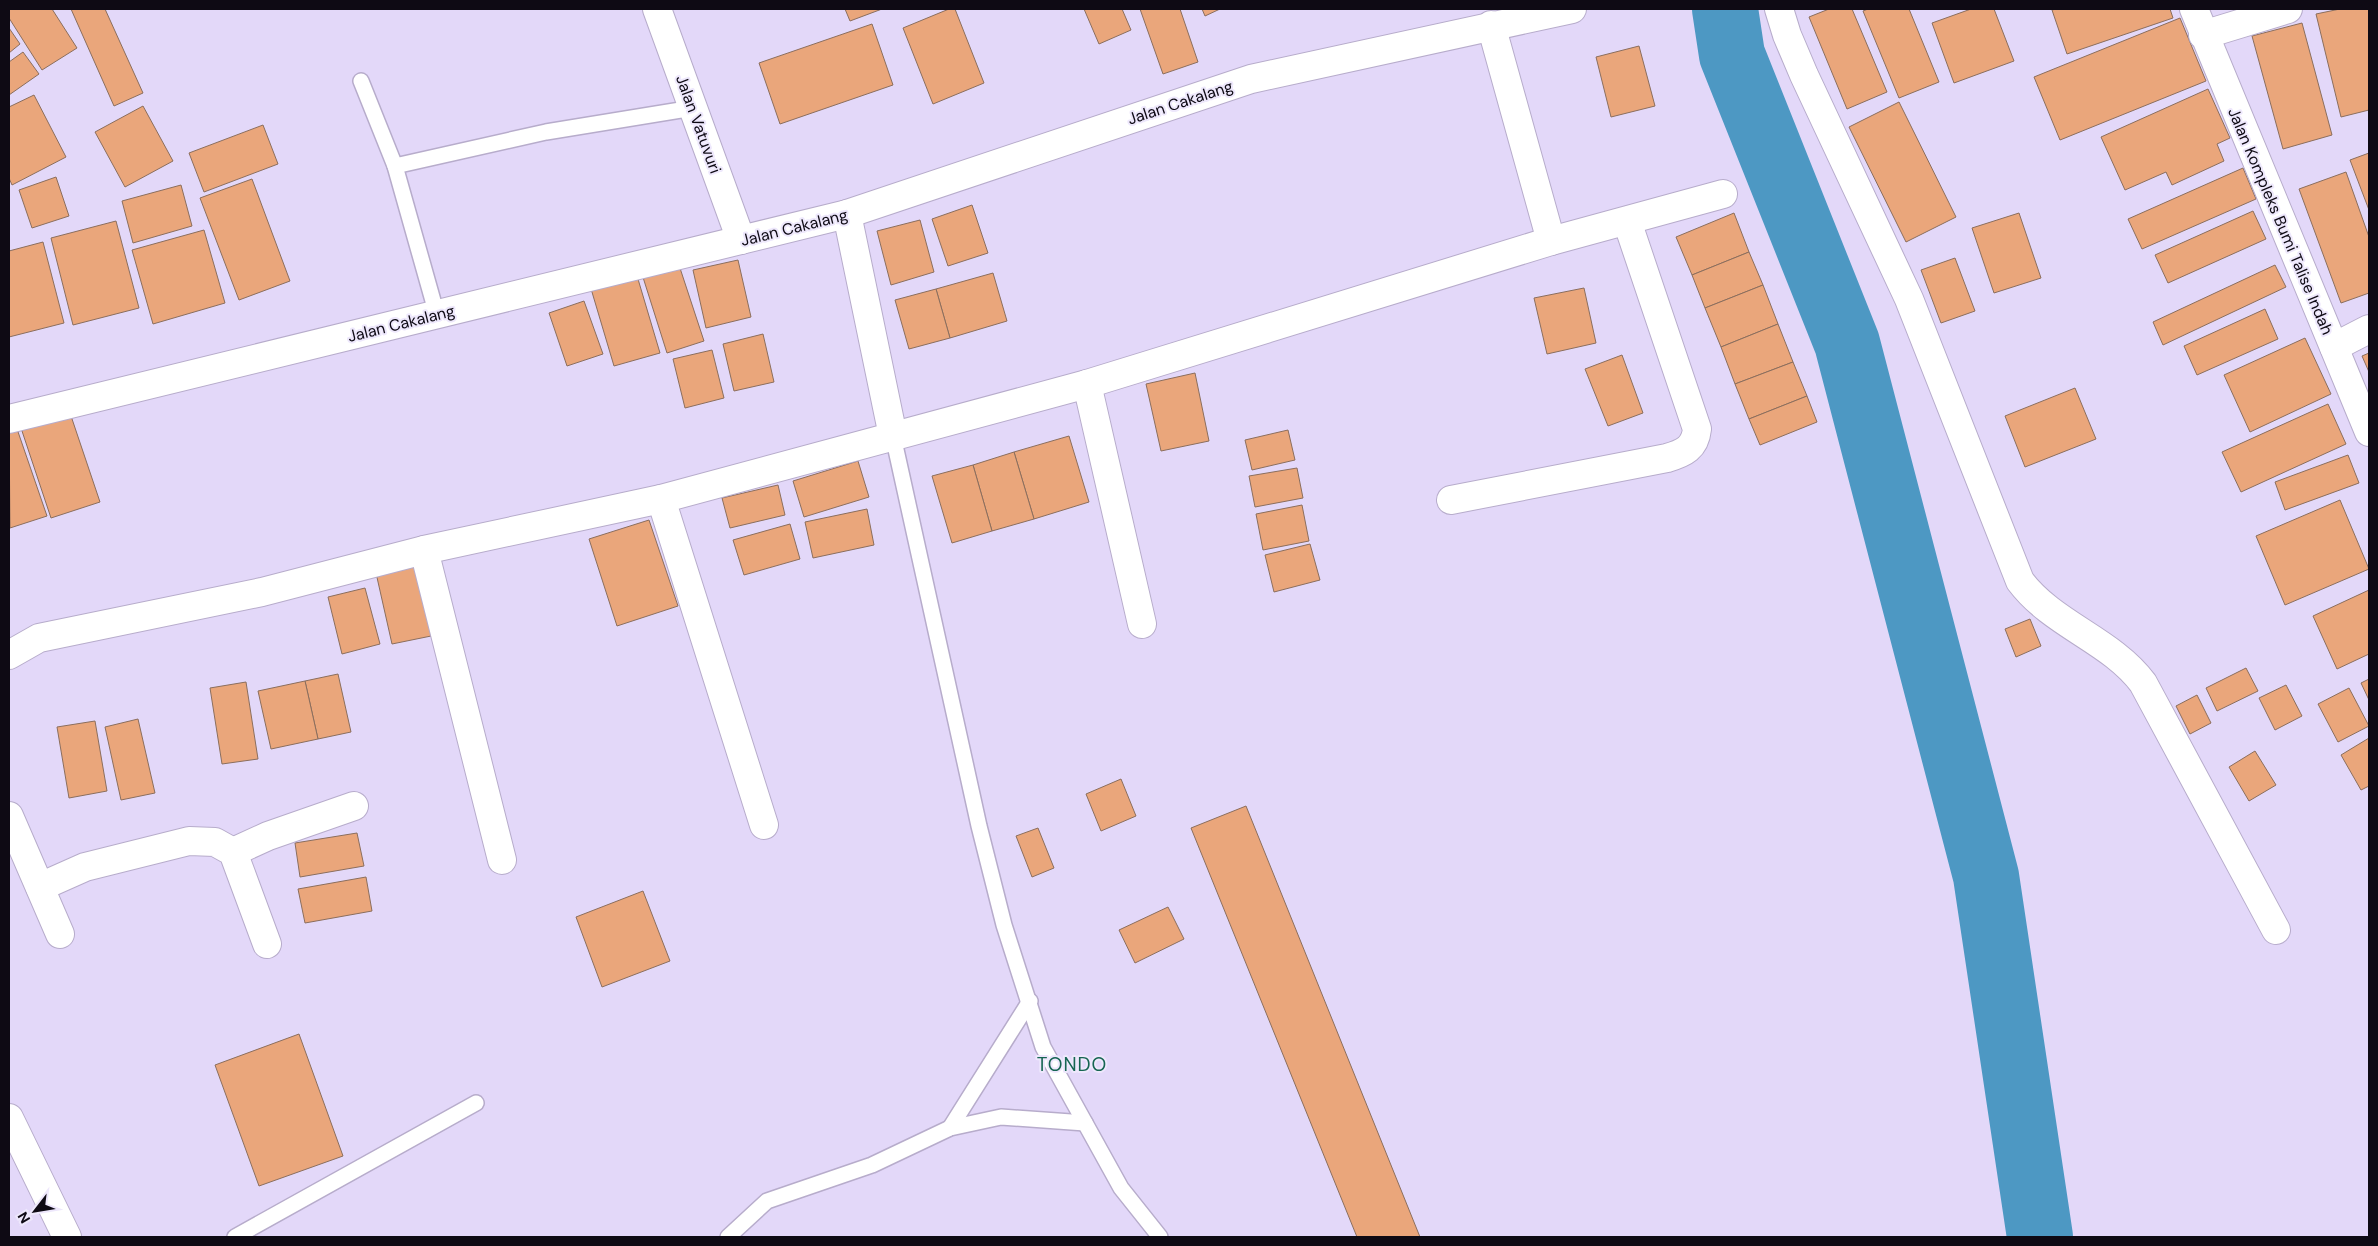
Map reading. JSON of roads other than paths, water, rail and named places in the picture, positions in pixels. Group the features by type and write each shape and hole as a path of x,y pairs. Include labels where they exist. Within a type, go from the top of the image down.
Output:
{"street":[{"name":"Jalan Vatuvuri","path":"657,9 741,240"},
{"name":"Jalan Cakalang","path":"9,419 847,214 1251,79 1491,25 1572,9"},
{"path":"1779,9 1787,35 1804,75 1909,299 2020,581 2032,597 2071,627 2118,656 2132,668 2143,683 2276,930"},
{"name":"Jalan Kompleks Bumi Talise Indah","path":"2194,9 2203,35 2369,432"},
{"path":"2203,35 2288,9"},
{"path":"1491,25 1551,241"},
{"path":"9,655 39,638 262,592 424,550 661,499 1087,384 1551,241 1723,194"},
{"path":"847,214 893,436"},
{"path":"1451,500 1667,458 1682,454 1696,440 1698,429 1627,220"},
{"path":"2334,346 2369,329"},
{"path":"1087,384 1142,624"},
{"path":"661,499 764,825"},
{"path":"424,550 502,860"},
{"path":"233,852 268,836 354,806"},
{"path":"9,816 60,934"},
{"path":"40,887 85,867 189,841 215,842 233,852 267,944"},
{"path":"9,1118 68,1237"}],"lane":[{"path":"361,81 395,166 437,315"},
{"path":"395,166 546,132 693,108"},
{"path":"893,436 978,826 1004,926 1044,1047 1121,1188 1160,1237"},
{"path":"950,1128 1030,1001"},
{"path":"236,1237 476,1104"},
{"path":"728,1237 767,1201 872,1165 950,1128 1001,1117 1085,1123"}],"waterway":[{"path":"1725,9 1732,55 1847,343 1986,876 2040,1237"}],"district":[{"name":"TONDO","path":"1072,1064"}]}
